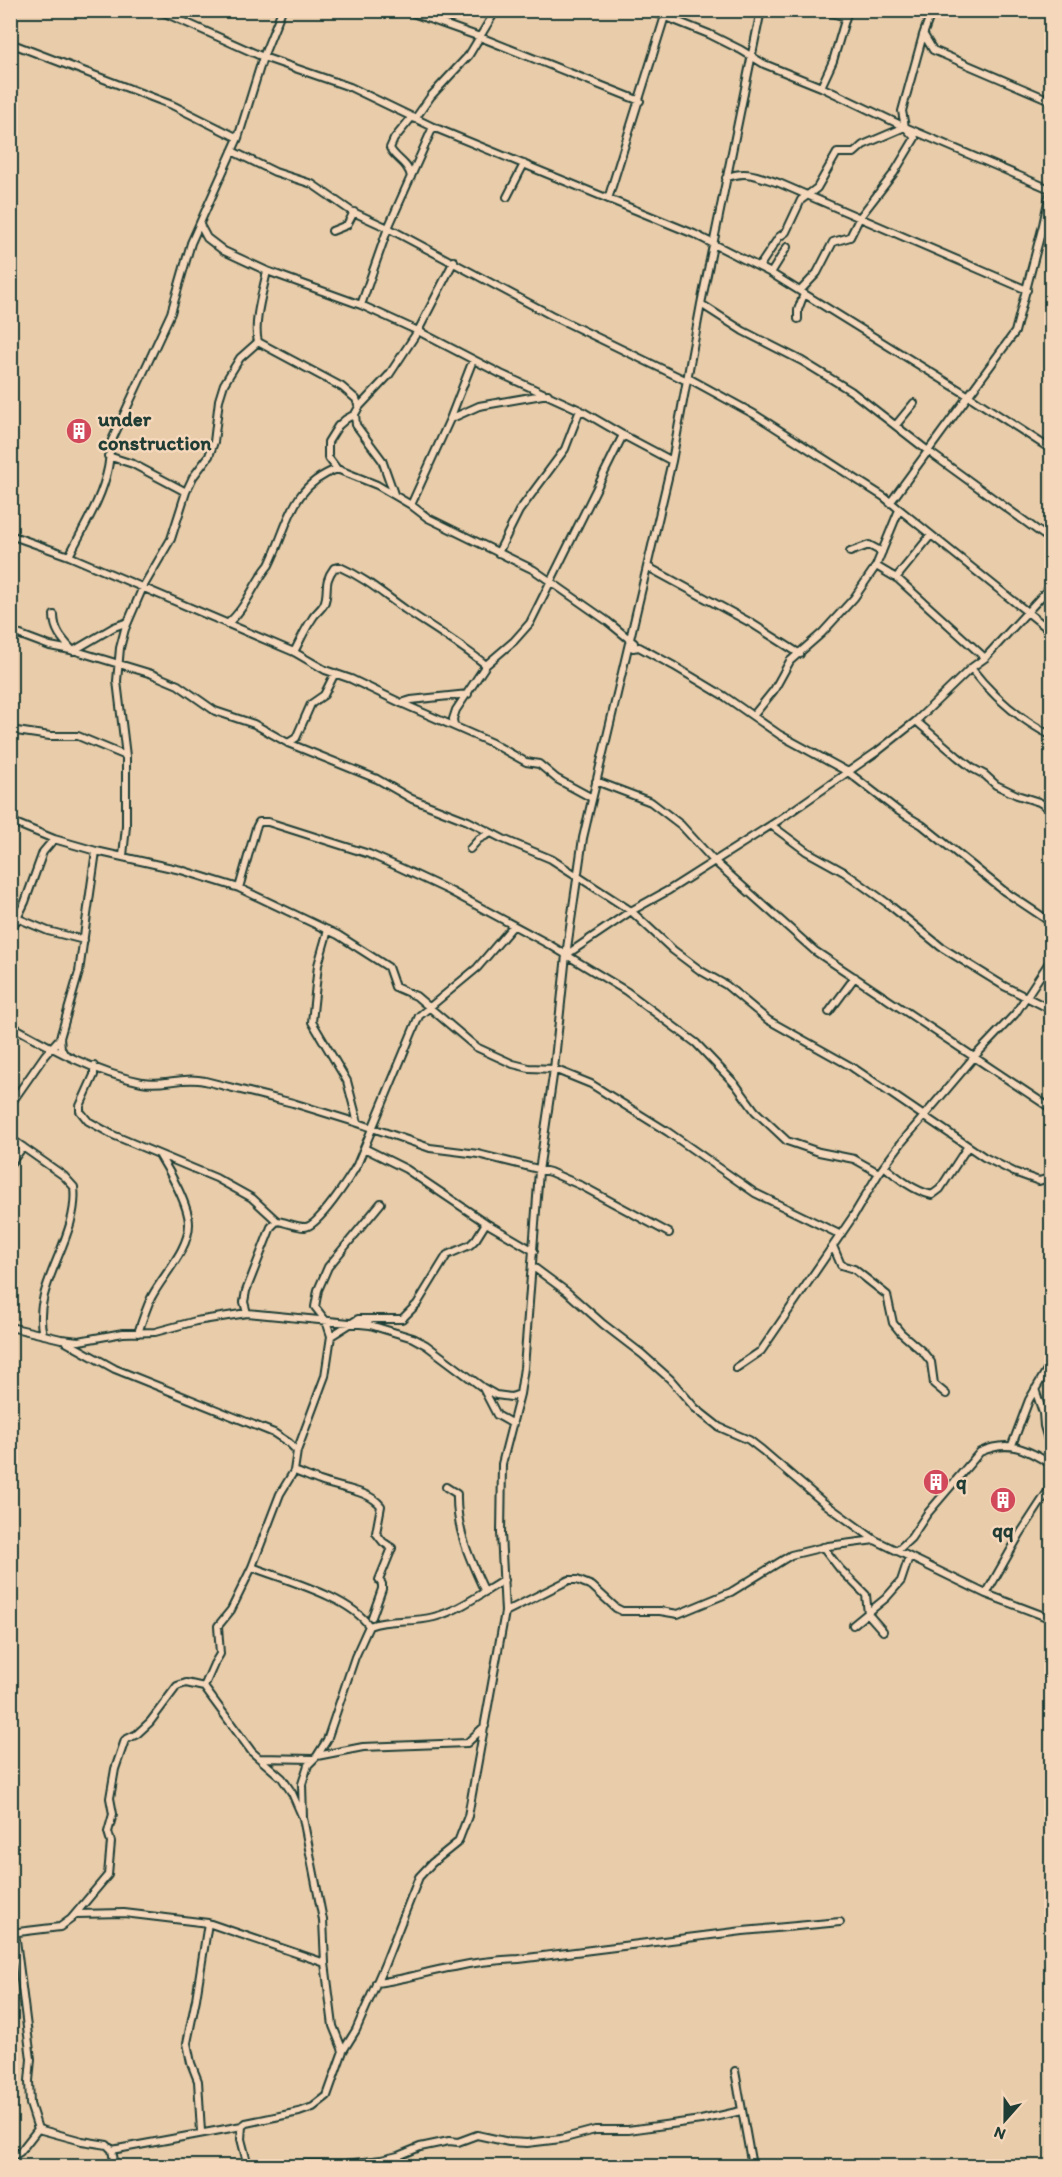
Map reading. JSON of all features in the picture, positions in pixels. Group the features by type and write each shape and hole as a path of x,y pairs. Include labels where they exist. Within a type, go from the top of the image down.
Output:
{"street":[{"path":"158,10 264,57 350,87 434,127 713,243 771,273 1052,450"},
{"path":"69,556 103,485 109,466 108,456 117,427 171,313 191,243 238,138 282,10"},
{"path":"404,10 480,37 639,101"},
{"path":"411,177 406,164 391,152 390,148 394,139 469,55 496,10"},
{"path":"650,10 709,34 764,64 821,87 905,127 1051,190"},
{"path":"112,2150 242,2126 250,2121 299,2112 322,2101 330,2090 343,2051 356,2030 419,1877 462,1836 468,1816 505,1612 501,1533 502,1464 520,1394 534,1251 539,1171 583,838 672,461 750,55 761,10"},
{"path":"821,10 847,14 821,87"},
{"path":"798,320 802,293 833,242 850,237 860,217 894,173 915,138 905,127 902,111 932,10"},
{"path":"608,199 665,16"},
{"path":"923,34 933,50 1052,101"},
{"path":"10,43 172,105 238,138"},
{"path":"361,305 388,228 434,127"},
{"path":"759,267 779,237 786,232 801,200 817,188 837,153 854,153 863,145 905,127"},
{"path":"232,151 275,172 312,184 354,212 454,261 552,315 754,414 862,482 1052,632"},
{"path":"507,197 524,164"},
{"path":"726,178 747,173 808,194 1027,290"},
{"path":"890,503 1015,332 1052,182"},
{"path":"332,231 347,225 354,212"},
{"path":"200,225 207,238 224,250 267,271 361,305 418,331 473,360 580,410 672,461"},
{"path":"771,273 787,247"},
{"path":"394,494 382,460 354,420 358,407 389,375 418,331 454,261"},
{"path":"267,271 259,312 256,337 258,342 342,387 356,399 358,407"},
{"path":"701,304 743,331 826,374 1052,541"},
{"path":"123,856 126,825 126,756 118,695 117,663 120,648 143,587 171,539 186,492 193,477 209,456 214,442 219,400 224,384 240,358 258,342"},
{"path":"411,505 450,419 473,360"},
{"path":"450,419 479,406 548,394"},
{"path":"896,425 914,403"},
{"path":"498,553 519,511 565,448 580,410"},
{"path":"356,414 338,426 328,442 328,456 337,469 377,485 428,518 534,570 607,621 633,643 633,648 639,647 648,651 724,696 780,735 848,772 897,810 925,827 1004,891 1052,922"},
{"path":"454,726 454,714 486,665 525,629 623,435"},
{"path":"108,456 133,464 186,492"},
{"path":"227,624 240,612 269,565 298,496 318,477 337,469"},
{"path":"753,716 774,690 790,661 800,654 854,598 876,566 899,510"},
{"path":"10,535 69,556 294,652 401,704 492,743 526,762 539,764 557,779 592,798"},
{"path":"896,578 931,535"},
{"path":"850,552 869,545 882,552"},
{"path":"876,566 896,578 986,658"},
{"path":"294,652 326,598 328,577 334,568 340,567 377,587 406,610 446,635 486,665"},
{"path":"648,567 751,623 800,654"},
{"path":"566,955 631,911 669,890 771,825 848,772 916,721 971,668 986,658 1052,585"},
{"path":"54,615 57,631 74,651"},
{"path":"74,651 128,622"},
{"path":"10,631 50,646 152,674 178,686 215,711 254,724 288,743 377,779 412,799 468,820 491,833 551,859 631,911 673,950 701,971 726,985 768,1020 852,1067 984,1157 1039,1181 1052,1177"},
{"path":"971,668 1005,706 1052,736"},
{"path":"288,743 297,738 311,704 324,695 334,673"},
{"path":"401,704 418,699 468,694"},
{"path":"916,721 965,763 996,785 1039,802 1052,810"},
{"path":"10,730 50,736 78,736 126,756"},
{"path":"596,781 651,802 681,825 713,860 815,951 1052,1109"},
{"path":"10,821 54,839 96,852 181,870 239,888 328,930 388,967 395,987 416,996 476,1047 492,1056 529,1068 554,1069 591,1084 668,1132 754,1193 841,1235"},
{"path":"239,888 256,828 260,822 268,822 369,854 394,865 450,891 627,991 696,1043 736,1085 754,1111 787,1140 819,1152 854,1160 879,1173"},
{"path":"771,825 806,851 852,877 941,947 1004,986 1052,1010"},
{"path":"470,849 479,839 491,833"},
{"path":"10,933 43,852 54,839"},
{"path":"64,1054 60,1038 74,991 84,940 96,852"},
{"path":"17,918 84,940"},
{"path":"94,1066 94,1075 80,1106 83,1117 113,1135 216,1178 252,1198 277,1221 304,1227 311,1226 350,1179 419,1016 477,968 513,926"},
{"path":"328,930 318,965 312,1022 346,1081 358,1123"},
{"path":"736,1368 761,1351 841,1235 884,1166 975,1056 1009,1021 1051,959"},
{"path":"829,1012 855,977"},
{"path":"10,1025 64,1054 140,1082 162,1083 198,1079 293,1103 430,1148 500,1158 539,1171 550,1172 582,1186 669,1233"},
{"path":"10,1105 60,1038"},
{"path":"10,1138 71,1181 75,1194 62,1250 43,1294 39,1316 43,1334"},
{"path":"884,1166 913,1188 932,1195 940,1189 968,1146"},
{"path":"10,1164 23,1147"},
{"path":"364,1148 422,1178 486,1223 534,1251"},
{"path":"138,1333 150,1299 174,1263 186,1239 189,1227 189,1219 160,1155"},
{"path":"204,1687 220,1654 218,1626 231,1610 252,1566 266,1527 294,1471 297,1451 325,1376 331,1336 326,1321 315,1306 318,1290 328,1267 381,1203"},
{"path":"247,1313 244,1302 246,1291 271,1227 277,1221"},
{"path":"331,1336 358,1319 402,1320 417,1304 447,1255 470,1245 486,1223"},
{"path":"833,1246 841,1265 854,1269 886,1295 893,1323 931,1362 934,1384 946,1394"},
{"path":"532,1266 642,1354 670,1379 695,1408 719,1427 749,1440 824,1503 875,1539 986,1594 1052,1619"},
{"path":"10,1327 79,1341 110,1335 155,1332 204,1320 247,1313 351,1324 380,1328 413,1338 452,1363 482,1388 503,1397 520,1394"},
{"path":"61,1339 115,1369 274,1433 297,1451"},
{"path":"1012,1445 1035,1389 1052,1361"},
{"path":"482,1388 494,1411 513,1424"},
{"path":"1035,1389 1052,1453"},
{"path":"897,1551 911,1538 927,1514 974,1457 989,1448 1012,1445 1035,1454 1052,1465"},
{"path":"294,1471 321,1482 363,1494 381,1506 376,1533 392,1548 378,1580 382,1589 372,1617"},
{"path":"986,1594 1020,1534 1052,1485"},
{"path":"446,1487 457,1494 456,1513 465,1548 485,1592"},
{"path":"505,1612 569,1580 577,1580 592,1586 622,1611 660,1611 678,1614 731,1592 791,1555 823,1547 875,1539"},
{"path":"823,1547 840,1569 866,1595 868,1614 883,1631"},
{"path":"853,1625 886,1598 901,1581 909,1557"},
{"path":"252,1566 339,1601 359,1613 385,1621 402,1622 449,1612 504,1580"},
{"path":"359,1613 369,1626"},
{"path":"343,2051 333,2026 325,1963 323,1920 303,1818 302,1784 308,1765 315,1758 329,1734 354,1657 369,1626 385,1621"},
{"path":"38,2129 30,2104 31,2059 13,1932 60,1927 76,1914 108,1875 111,1842 108,1832 113,1814 110,1798 115,1769 124,1740 136,1734 150,1722 177,1686 186,1683 204,1687 258,1758 282,1778 292,1793 303,1818"},
{"path":"258,1758 315,1758 363,1747 467,1743 485,1726"},
{"path":"76,1914 124,1913 208,1923 325,1963"},
{"path":"376,1983 400,1981 453,1967 494,1960 840,1922"},
{"path":"201,2132 198,2081 187,2043 208,1923"},
{"path":"735,2072 752,2166"},
{"path":"256,2166 275,2163 345,2164 381,2160 420,2147 448,2141 458,2142 477,2135 509,2142 561,2139 595,2130 628,2130 701,2120 741,2111"},
{"path":"242,2126 241,2139 248,2166"},
{"path":"38,2129 107,2145 112,2150 115,2166"},
{"path":"10,2158 20,2152 38,2129"}],"place":[{"name":"under construction","path":"79,431"},
{"name":"q","path":"936,1482"},
{"name":"qq","path":"1003,1500"}]}
